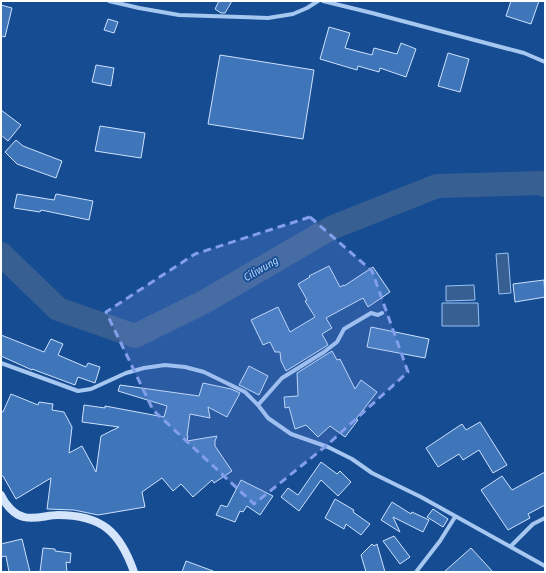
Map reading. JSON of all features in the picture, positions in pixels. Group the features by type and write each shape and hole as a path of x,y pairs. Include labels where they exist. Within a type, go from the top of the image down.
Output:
{"main road":[{"path":"1,495 14,512 23,517 69,516 91,520 101,524 118,540 134,572"}],"street":[{"path":"109,1 179,15 268,18 288,16 318,1"},
{"path":"323,1 524,53 545,62"},
{"path":"258,405 282,378 324,352 337,342 344,329 371,313 378,315 382,313"},
{"path":"1,363 78,391 91,389 126,373 144,368 165,365 185,367 204,372 245,392 268,418 291,434 328,447 352,459 372,472 421,497 545,566"},
{"path":"416,572 440,541 455,517"},
{"path":"511,546 534,524 545,518"}],"highlighted area":[{"path":"310,217 372,271 408,372 326,446 254,504 153,410 106,312 195,254"}],"water":[{"path":"508,253 511,293 499,294 496,254"},
{"path":"474,285 475,300 446,301 446,286"},
{"path":"442,303 478,303 479,326 442,326"}],"building":[{"path":"219,1 232,1 225,13 221,13 215,9"},
{"path":"511,1 539,1 531,24 506,16"},
{"path":"1,5 12,8 5,37 1,36"},
{"path":"108,19 118,22 114,33 104,30"},
{"path":"329,27 350,33 345,48 372,55 374,48 397,54 401,43 416,49 406,77 380,68 379,72 358,66 357,70 320,59"},
{"path":"448,53 469,59 460,92 438,86"},
{"path":"220,55 314,70 303,139 208,124"},
{"path":"96,65 114,68 111,86 92,82"},
{"path":"1,110 21,125 8,141 1,135"},
{"path":"100,126 145,133 141,158 95,151"},
{"path":"16,140 23,146 62,161 56,178 17,164 5,152"},
{"path":"17,194 54,200 56,194 93,201 89,220 41,210 40,212 14,208"},
{"path":"329,266 340,287 344,286 373,267 390,292 368,307 363,298 326,318 332,328 322,334 328,345 286,371 281,361 280,352 275,352 270,342 263,345 251,320 278,307 290,332 315,317 305,301 307,300 298,284 310,277 309,276"},
{"path":"544,280 545,297 515,302 513,284"},
{"path":"371,327 429,339 425,358 367,347"},
{"path":"1,335 44,352 51,339 63,344 58,355 86,367 88,363 100,367 95,383 78,377 75,385 32,370 1,356"},
{"path":"332,351 337,360 340,359 355,389 361,380 377,392 356,419 358,420 345,437 330,426 318,437 306,425 295,429 289,407 285,408 284,397 298,396 297,373"},
{"path":"249,366 268,376 259,395 239,385"},
{"path":"203,383 231,389 240,393 227,417 208,407 210,418 190,414 187,441 217,436 215,446 232,471 214,483 212,480 193,497 181,484 173,491 162,478 142,492 145,507 98,515 74,510 47,509 51,478 16,499 3,476 1,476 1,411 3,412 11,394 38,405 39,402 53,404 52,410 64,412 72,427 69,453 82,446 96,472 101,436 119,427 82,422 84,405 105,408 105,406 164,417 167,406 118,391 120,385 199,396"},
{"path":"480,422 507,465 493,473 479,450 463,460 459,454 438,467 426,448 462,424 466,430"},
{"path":"321,462 337,474 340,471 351,482 338,496 321,480 299,511 281,497 288,488 298,495"},
{"path":"545,472 545,505 528,514 530,518 508,530 481,490 502,476 512,490"},
{"path":"241,480 273,496 260,515 247,506 243,512 240,511 235,522 216,515 221,505 227,507"},
{"path":"335,499 354,510 353,512 370,524 361,535 346,524 344,529 325,518"},
{"path":"392,502 411,514 412,512 429,520 423,532 393,517 400,532 381,520"},
{"path":"433,509 448,519 443,527 427,517"},
{"path":"394,536 410,557 400,564 383,541"},
{"path":"22,539 30,572 9,572 6,556 1,557 1,544"},
{"path":"372,544 374,546 377,544 385,572 366,572 361,555"},
{"path":"43,548 71,553 70,563 66,562 67,572 40,572"},
{"path":"471,548 493,572 444,572"},
{"path":"186,561 213,571 213,572 182,572"}],"waterway":[{"name":"Ciliwung","path":"1,254 58,309 135,336 204,302 331,228 437,186 541,183 545,185"}]}
